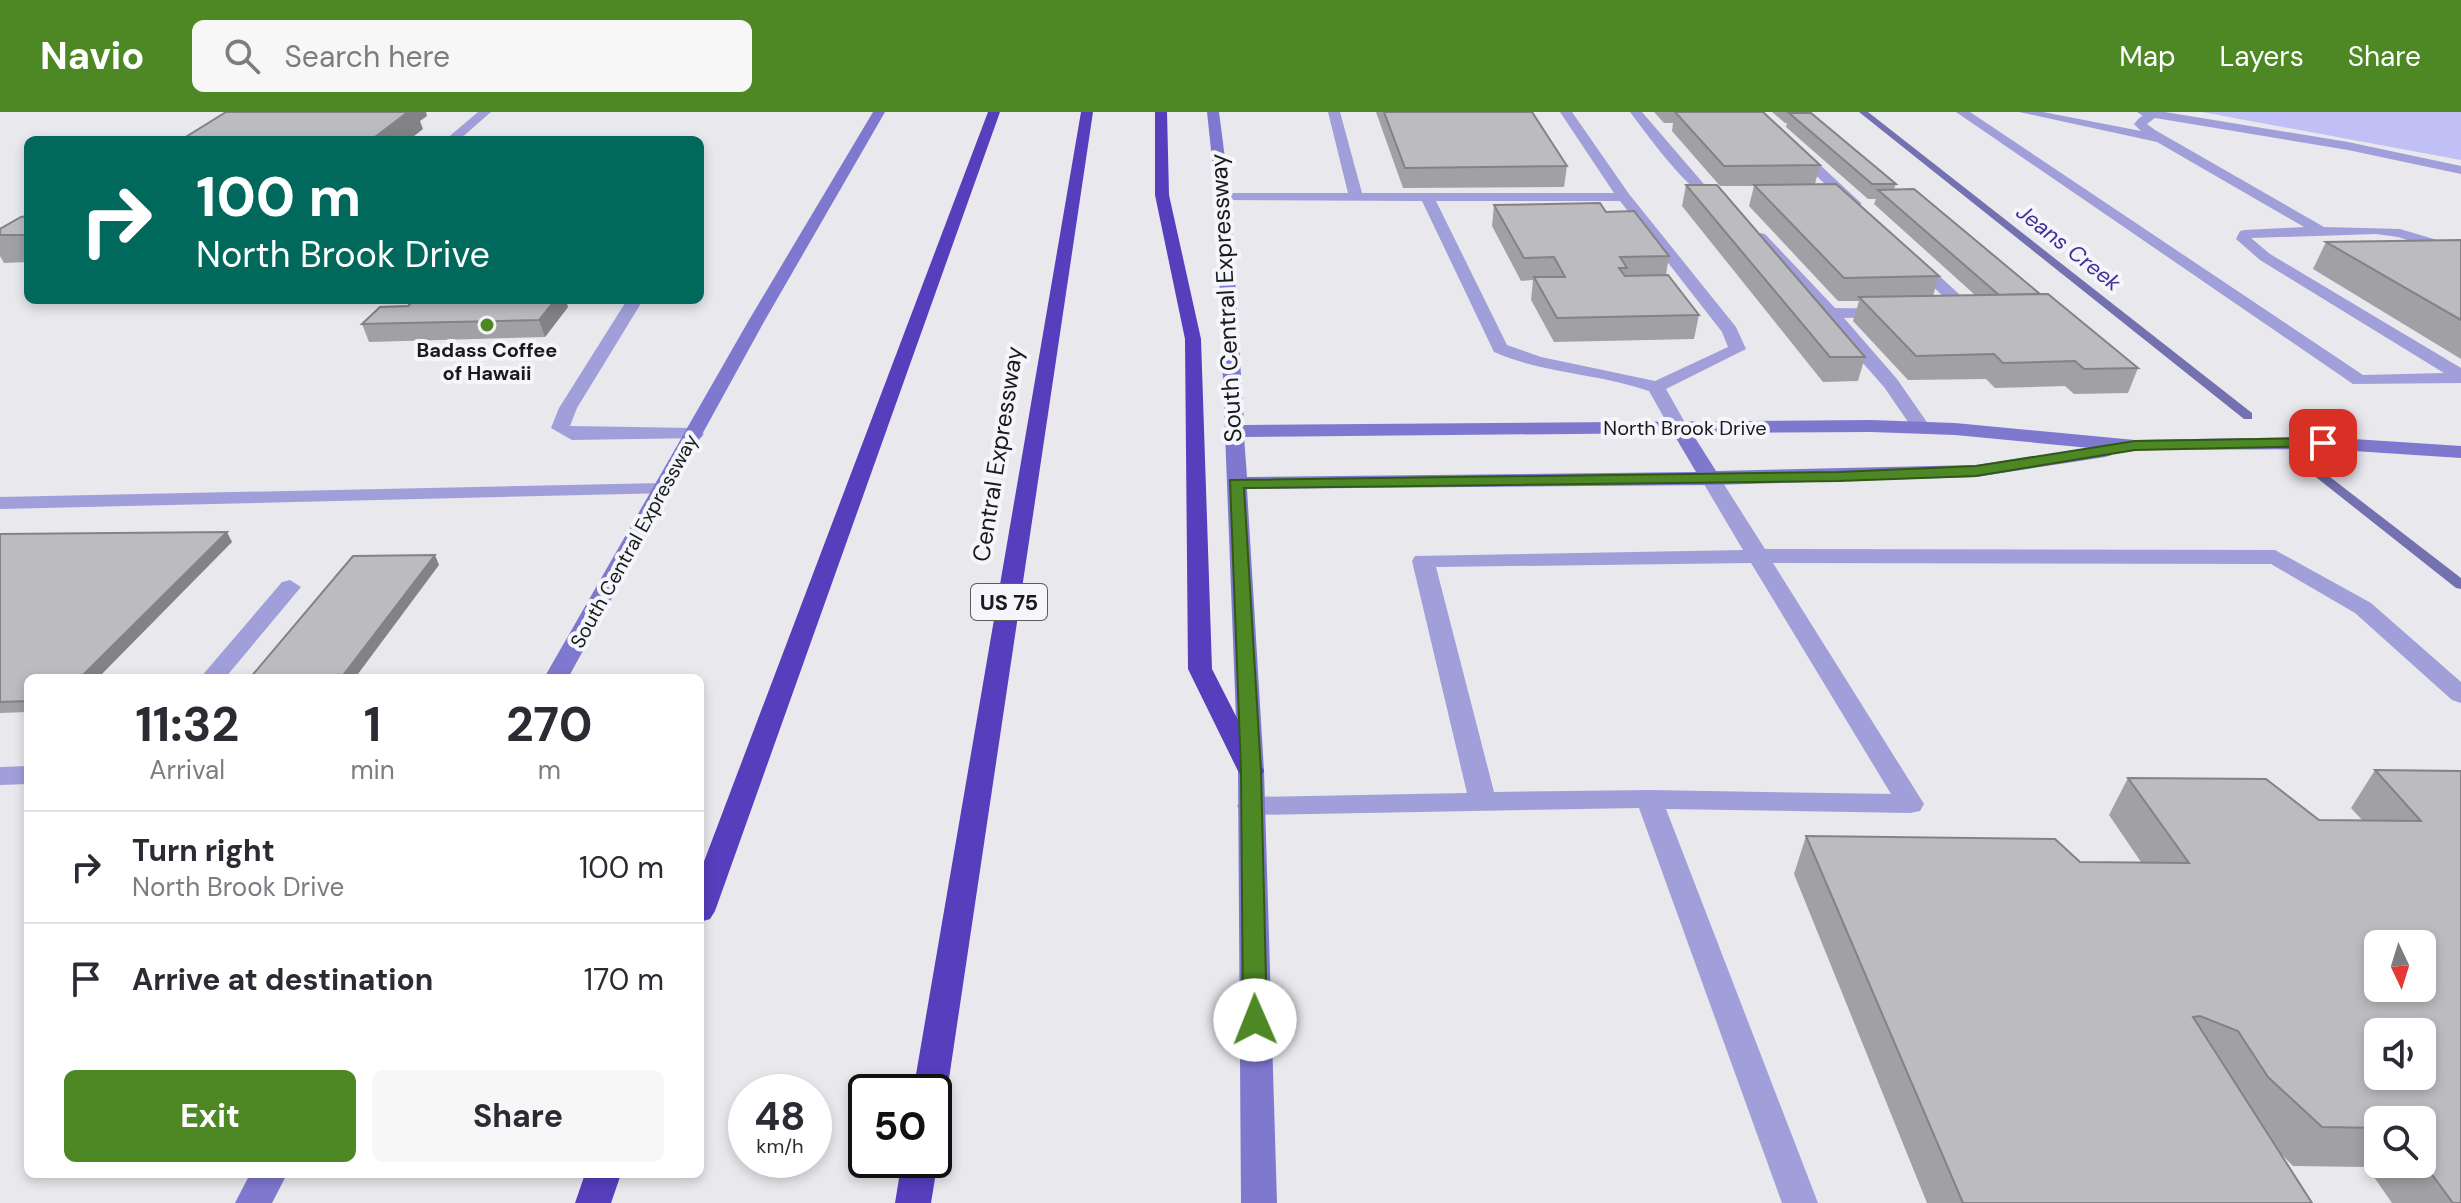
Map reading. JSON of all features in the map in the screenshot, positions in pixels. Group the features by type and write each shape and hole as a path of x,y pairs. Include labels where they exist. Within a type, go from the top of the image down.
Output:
{"highway":[{"path":"704,900 994,112"},
{"name":"Central Expressway","path":"933,1074 1087,112"},
{"path":"1161,112 1162,195 1193,339 1200,669 1251,771"},
{"path":"593,1203 602,1178"},
{"path":"913,1203 917,1178"}],"main road":[{"name":"South Central Expressway","path":"558,674 879,112"},
{"name":"South Central Expressway","path":"1213,112 1223,197 1251,771 1259,1203"},
{"path":"1679,428 1711,479"},
{"name":"North Brook Drive","path":"1234,431 1922,428 2135,446 2323,443 2461,452"},
{"name":"North Brook Drive","path":"1236,483 1711,479 1976,471 2135,446"},
{"path":"253,1203 267,1178"}],"street":[{"path":"456,136 485,112"},
{"path":"1334,112 1356,197"},
{"path":"1566,112 1624,197 1730,331 1737,349 1656,387"},
{"path":"1636,112 1704,193 1733,208"},
{"path":"1756,112 1868,217"},
{"path":"1962,112 2359,380 2461,377"},
{"path":"2025,112 2163,140"},
{"path":"2320,230 2140,124 2148,113 2348,146 2461,170"},
{"path":"1223,197 1624,197"},
{"path":"1427,197 1500,348 1555,365 1629,376 1656,387 1679,428"},
{"path":"1744,220 1891,383 1922,428"},
{"path":"2461,252 2400,233 2376,230 2260,232 2245,234 2243,239 2265,257 2461,377"},
{"path":"1901,248 1968,311 1937,311"},
{"path":"633,304 568,408 560,428 572,434 694,434"},
{"path":"1831,313 1907,312"},
{"path":"1251,806 1649,799 1910,804 1711,479"},
{"path":"0,503 663,489"},
{"path":"1483,802 1423,561 1759,556 2275,557 2363,608 2461,695"},
{"path":"215,674 290,587"},
{"path":"0,776 24,775"},
{"path":"1649,799 1800,1203"}],"shaded area":[{"path":"2202,112 2461,112 2461,160"}],"building":[{"path":"226,112 408,112 376,136 187,136"},
{"path":"1384,112 1532,112 1567,166 1405,168"},
{"path":"1675,112 1763,112 1820,165 1724,166"},
{"path":"1789,113 1811,113 1896,184 1872,184"},
{"path":"1836,184 1939,276 1844,278 1754,185"},
{"path":"1686,185 1717,185 1865,357 1830,357"},
{"path":"1914,189 2040,294 1999,295 1878,190"},
{"path":"1600,203 1606,212 1634,211 1669,256 1620,257 1627,268 1619,268 1625,276 1668,275 1699,315 1557,318 1534,277 1565,277 1554,257 1524,258 1494,205"},
{"path":"24,217 24,235 0,235 0,229"},
{"path":"2461,240 2461,320 2326,242"},
{"path":"2048,294 2138,368 2084,369 2075,361 2003,363 1994,354 1916,356 1859,297"},
{"path":"552,304 539,320 362,324 380,307"},
{"path":"227,532 84,674 24,674 24,701 0,702 0,534"},
{"path":"435,555 344,674 253,674 353,556"},
{"path":"2375,770 2461,771 2461,1203 2453,1203 2435,1178 2436,1106 2364,1106 2364,1128 2322,1127 2268,1077 2238,1031 2200,1016 2193,1017 2312,1203 1963,1203 1806,836 2055,839 2080,862 2189,863 2128,778 2266,779 2319,820 2421,821"}],"waterway":[{"name":"Jeans Creek","path":"1863,112 2248,416"},
{"name":"Jeans Creek","path":"2317,471 2461,585"}],"place":[{"name":"Badass Coffee of Hawaii","path":"487,325"}],"route":[{"path":"1255,1020 1251,771 1236,483 1680,479 1976,471 2135,446 2323,443"}]}
